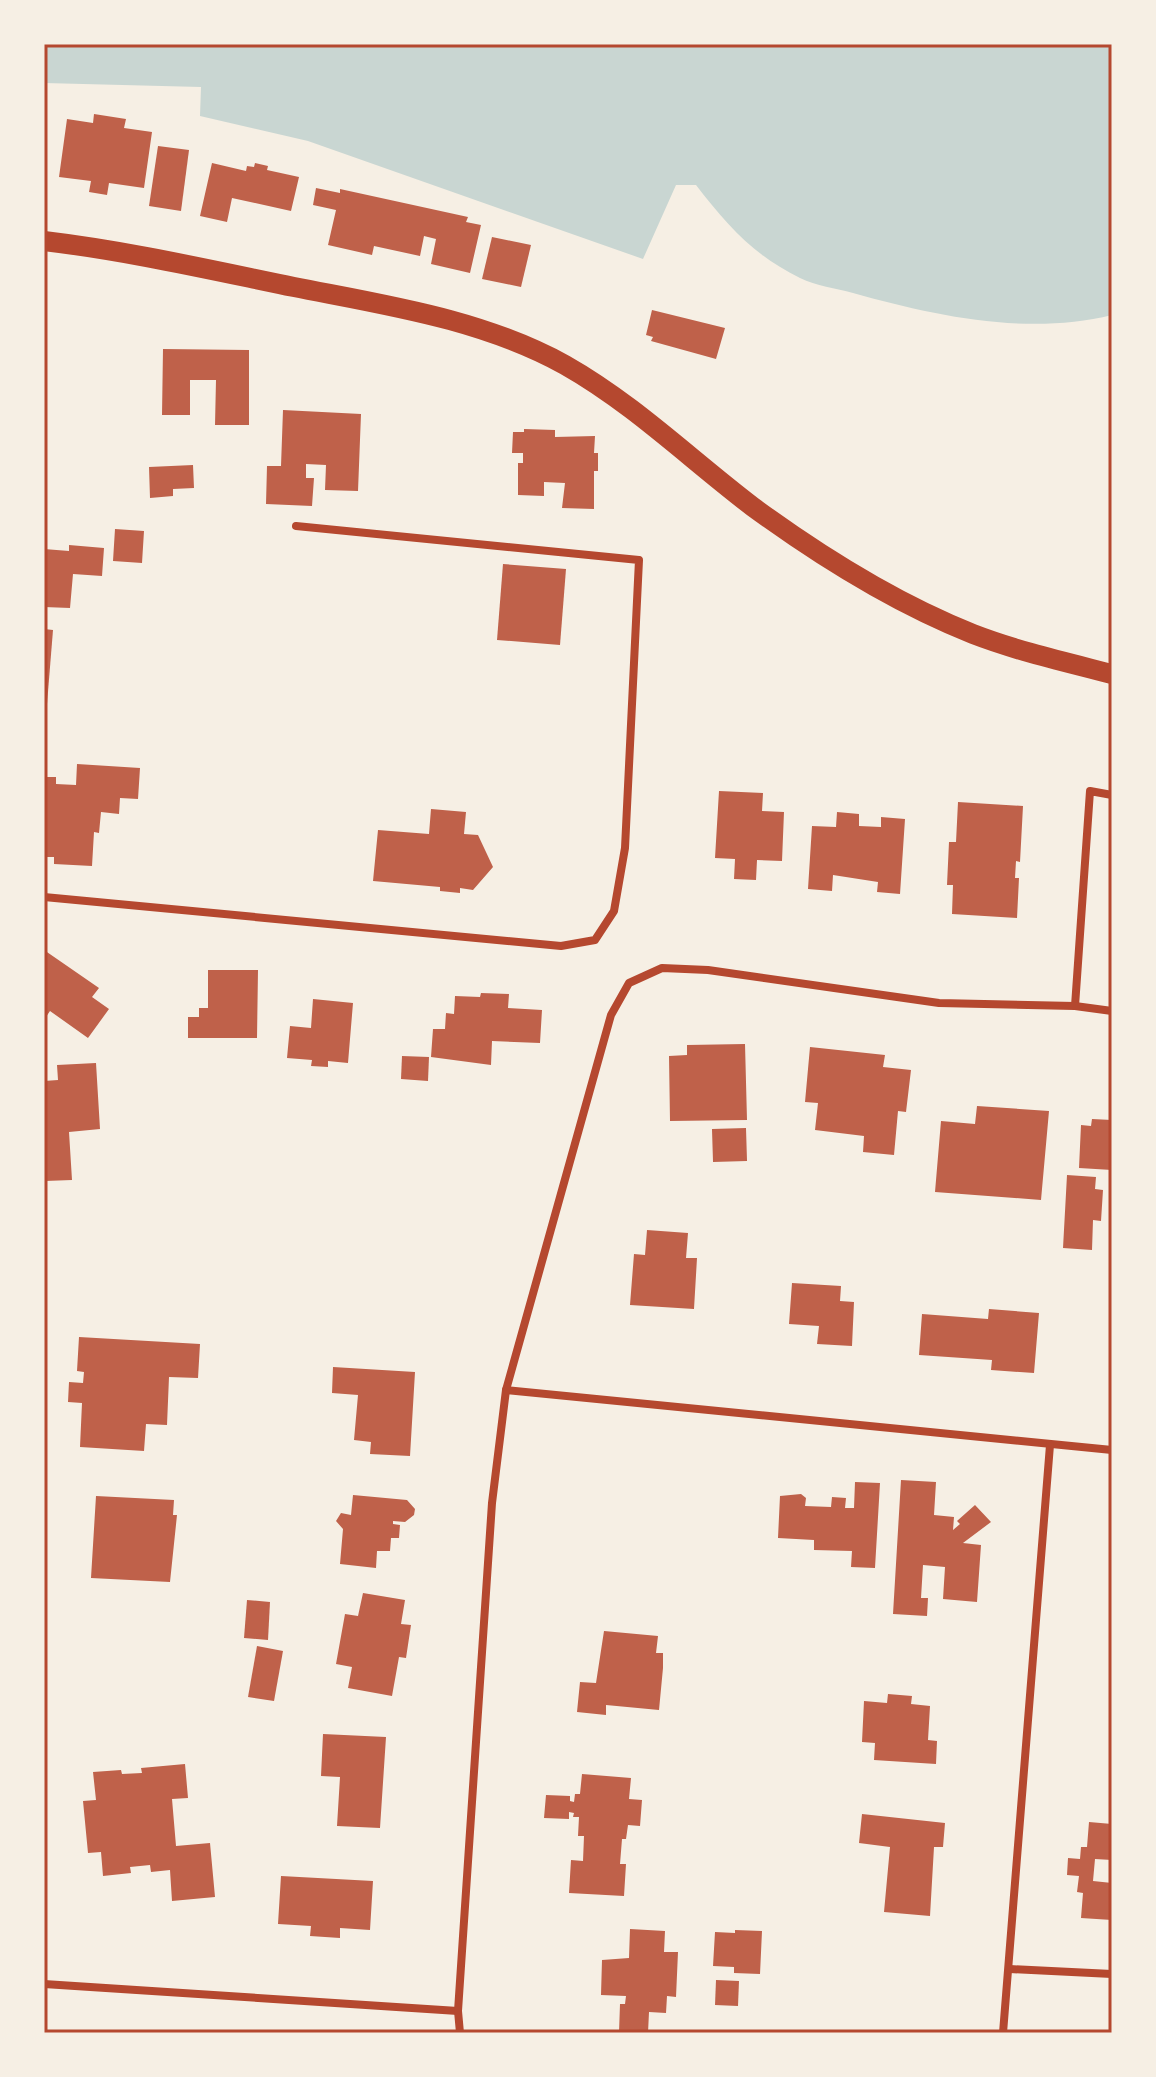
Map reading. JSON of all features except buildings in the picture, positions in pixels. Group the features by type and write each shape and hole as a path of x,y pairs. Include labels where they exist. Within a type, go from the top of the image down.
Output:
{"main road":[{"path":"44,241 103,248 409,310 493,333 565,365 630,407 751,505 856,575 972,633 1112,674"}],"street":[{"path":"44,897 561,946 595,940 614,911 625,848 639,560 296,526"},
{"path":"1075,1006 1090,791 1112,795"},
{"path":"460,2033 458,2011 491,1518 506,1390 611,1015 629,983 662,968 708,970 939,1003 1075,1006 1112,1011"},
{"path":"506,1390 1112,1450"},
{"path":"1003,2033 1050,1445"},
{"path":"1010,1969 1112,1974"},
{"path":"44,1984 458,2011"}],"shaded area":[{"path":"44,44 1112,44 1112,315 1048,324 982,320 916,309 813,283 783,269 755,249 730,226 696,185 676,185 643,259 308,141 200,116 201,87 44,83"}]}
